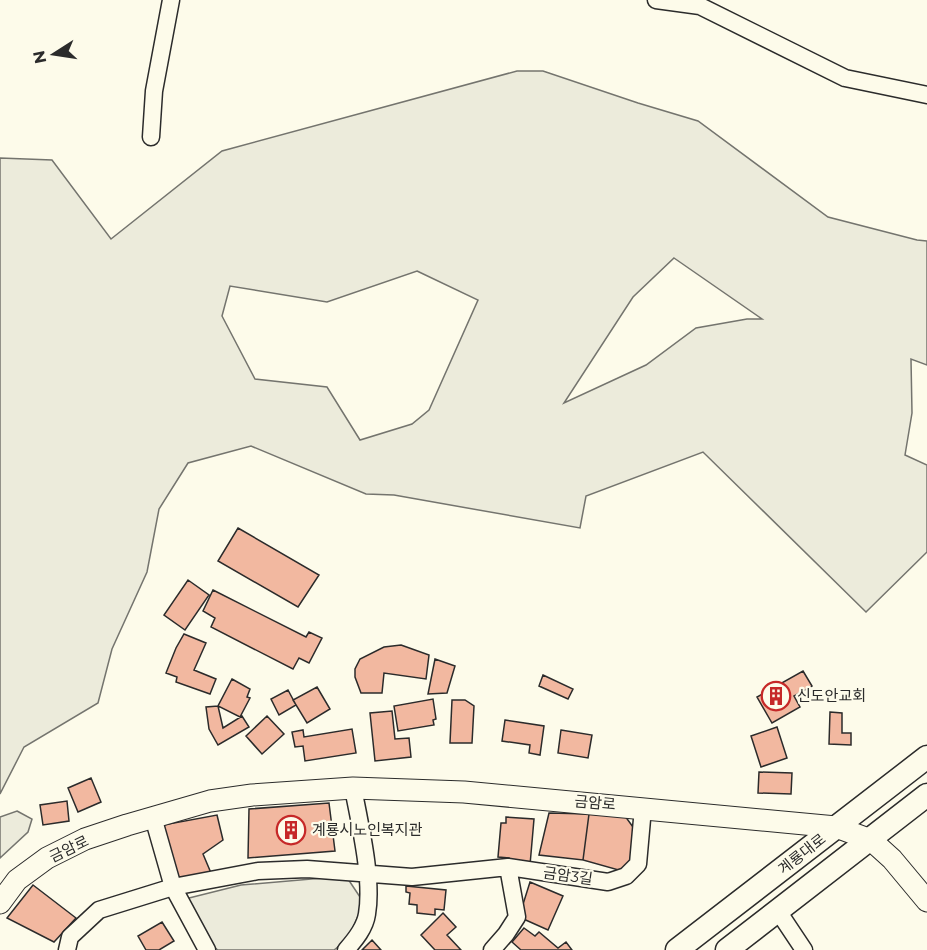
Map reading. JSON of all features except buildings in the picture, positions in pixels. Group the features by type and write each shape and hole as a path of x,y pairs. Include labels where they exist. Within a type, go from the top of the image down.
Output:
{"main road":[{"name":"계룡대로","path":"677,950 927,757"},
{"name":"계룡대로","path":"728,950 927,795"}],"street":[{"path":"152,137 154,91 171,0"},
{"path":"656,0 700,6 845,78 927,95"},
{"path":"346,950 357,939 367,915 368,873 353,788"},
{"name":"금암로","path":"0,903 17,880 47,858 85,839 220,799 285,792 353,788 464,792 836,827 871,840"},
{"name":"금암3길","path":"173,887 258,871 307,869 412,877 508,867 608,882 626,876 638,864 643,808"},
{"path":"153,817 173,887 207,950"},
{"path":"871,840 892,859 927,901"},
{"path":"492,950 517,917 508,867"},
{"path":"67,950 70,937 99,910 173,887"},
{"path":"778,911 804,950"}],"shaded area":[{"path":"517,71 543,71 698,121 828,217 927,241 927,365 911,359 912,413 905,455 927,465 927,552 866,612 703,452 586,496 580,528 394,495 366,494 251,446 188,463 159,509 147,572 112,649 98,703 24,747 0,794 0,158 52,160 111,239 222,151","holes":["674,258 762,319 747,319 696,328 646,365 564,403 633,297","417,271 478,300 429,410 412,424 360,440 327,387 255,379 222,316 230,286 327,302"]},
{"path":"17,811 32,819 28,832 0,858 0,817"},
{"path":"346,876 362,900 361,909 348,939 334,950 218,950 211,945 185,899 241,885"}],"place":[{"name":"신도안교회","path":"776,696"},
{"name":"계룡시노인복지관","path":"291,830"}]}
